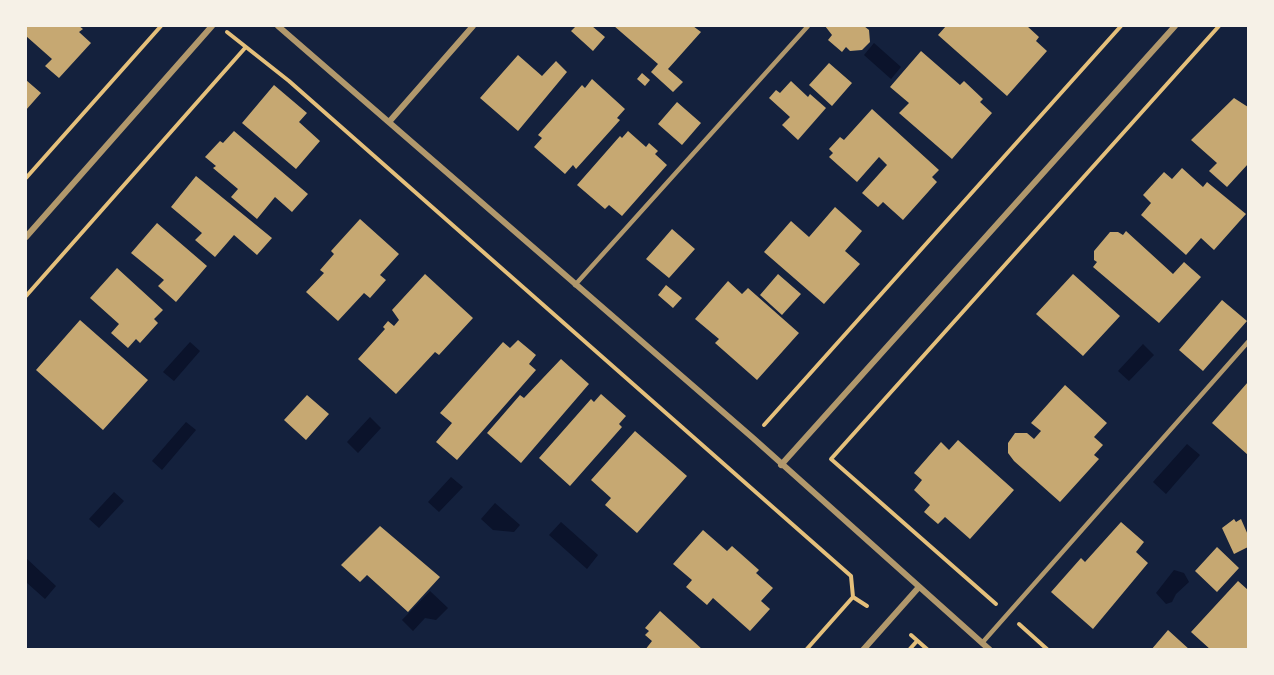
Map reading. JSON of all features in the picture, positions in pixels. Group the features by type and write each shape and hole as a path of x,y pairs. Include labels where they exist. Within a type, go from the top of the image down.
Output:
{"street":[{"path":"26,237 212,26"},
{"path":"278,26 753,438 990,650"},
{"path":"389,122 473,26"},
{"path":"781,465 1175,26"},
{"path":"863,650 919,587"}],"lane":[{"path":"575,285 808,26"},
{"path":"982,642 1248,342"}],"path":[{"path":"26,178 161,26"},
{"path":"220,26 289,81 851,576 853,597 806,650"},
{"path":"753,438 1121,26"},
{"path":"1048,650 831,459 1219,26"},
{"path":"26,296 245,48"},
{"path":"853,597 867,606"},
{"path":"911,635 928,650"},
{"path":"909,650 917,641"}],"water":[{"path":"874,43 901,67 891,79 864,55"},
{"path":"190,342 200,351 174,381 163,372"},
{"path":"1143,344 1154,355 1129,381 1118,371"},
{"path":"370,417 381,428 358,453 347,442"},
{"path":"186,422 196,430 162,470 152,461"},
{"path":"1187,444 1200,455 1166,494 1153,482"},
{"path":"451,477 463,487 439,512 428,502"},
{"path":"114,492 124,501 99,528 89,519"},
{"path":"495,503 520,525 514,532 493,530 481,519"},
{"path":"561,522 598,555 587,569 549,535"},
{"path":"26,558 56,586 45,599 26,582"},
{"path":"1174,570 1184,573 1189,582 1176,594 1172,602 1166,604 1156,593"},
{"path":"430,591 448,608 436,620 425,618 413,631 402,620"}],"building":[{"path":"26,26 79,26 83,29 79,32 91,43 59,78 45,66 52,59 26,36"},
{"path":"576,26 592,26 605,37 593,51 571,31"},
{"path":"614,26 693,26 701,32 668,69 683,82 673,92 651,72 658,64"},
{"path":"825,26 864,26 869,30 870,42 862,50 850,51 846,47 842,52 828,40 832,35"},
{"path":"946,26 1027,26 1039,37 1036,41 1047,51 1007,96 938,35"},
{"path":"921,51 960,85 964,81 983,99 980,102 992,113 952,159 899,113 909,103 890,87"},
{"path":"518,55 542,76 556,61 567,72 518,131 480,98"},
{"path":"829,63 852,83 832,106 809,85"},
{"path":"642,73 650,80 645,86 637,79"},
{"path":"592,79 625,109 617,118 620,120 576,169 573,165 565,174 534,147 542,138 538,135 582,85 585,88"},
{"path":"26,80 41,93 26,110"},
{"path":"791,81 808,97 810,94 826,108 798,140 782,125 790,117 769,98 776,90 780,93"},
{"path":"274,85 307,113 299,122 320,141 296,169 242,123"},
{"path":"1234,98 1248,107 1248,164 1227,187 1209,171 1217,163 1191,140"},
{"path":"677,102 701,123 682,145 658,124"},
{"path":"872,109 939,170 932,177 937,182 903,220 883,202 878,207 862,193 887,165 879,157 857,182 829,157 833,153 829,149 840,137 844,140"},
{"path":"234,131 308,194 292,212 275,197 257,219 231,197 238,189 213,168 216,166 205,157 220,141 223,143"},
{"path":"628,131 646,147 649,143 658,151 655,154 667,165 622,216 609,205 605,209 577,185 620,136 622,138"},
{"path":"1182,168 1203,187 1207,182 1246,214 1214,250 1201,238 1186,255 1141,215 1151,203 1143,195 1164,172 1172,179"},
{"path":"196,176 272,238 257,255 234,235 215,257 195,240 202,233 171,207"},
{"path":"835,207 862,231 845,251 860,264 824,304 764,252 791,221 809,237"},
{"path":"360,219 399,254 380,275 386,280 370,298 364,293 338,321 306,292 324,273 320,270 334,254 331,251"},
{"path":"157,223 207,266 176,302 158,286 164,280 131,253"},
{"path":"672,229 695,249 669,278 646,259"},
{"path":"1126,231 1173,274 1184,262 1201,277 1159,323 1093,267 1097,262 1094,260 1094,251 1110,232 1123,235"},
{"path":"117,268 163,310 154,319 158,323 140,343 136,339 128,348 111,333 119,324 90,298"},
{"path":"425,274 473,318 439,355 435,352 396,394 358,359 385,329 383,327 388,321 394,326 399,320 392,310"},
{"path":"778,274 801,294 782,315 760,295"},
{"path":"1073,274 1120,316 1083,356 1036,314"},
{"path":"728,281 742,294 748,288 799,333 757,380 715,343 719,339 695,319"},
{"path":"666,285 682,298 673,308 658,295"},
{"path":"1222,300 1247,321 1203,371 1179,350"},
{"path":"80,320 148,380 103,430 36,370"},
{"path":"518,340 536,355 529,364 536,370 457,460 436,442 452,423 440,413 503,342 510,348"},
{"path":"561,359 589,384 521,463 487,433 520,395 524,398"},
{"path":"1248,382 1248,455 1212,423"},
{"path":"1065,385 1107,423 1094,437 1103,445 1094,455 1099,459 1060,502 1014,461 1008,453 1008,443 1015,433 1027,433 1034,439 1041,431 1031,423"},
{"path":"601,394 626,416 619,424 622,427 570,486 539,458 591,399 594,402"},
{"path":"307,395 329,414 306,440 284,420"},
{"path":"635,431 687,476 637,533 605,505 611,498 591,480"},
{"path":"958,440 1014,490 970,539 945,517 938,524 924,512 930,505 914,490 922,480 914,473 941,442 949,450"},
{"path":"1234,519 1236,522 1241,519 1248,535 1248,547 1234,554 1222,528"},
{"path":"1121,522 1144,542 1136,552 1148,563 1093,629 1051,592 1081,558 1085,562"},
{"path":"380,526 440,577 408,612 367,575 360,582 341,565"},
{"path":"703,530 727,551 732,546 759,570 756,573 773,588 761,601 770,609 750,631 713,598 707,605 686,587 692,580 673,564"},
{"path":"1217,547 1239,568 1217,592 1195,571"},
{"path":"1238,581 1248,590 1248,650 1211,650 1191,632"},
{"path":"660,611 703,650 645,650 652,641 645,635 649,631 645,628"},
{"path":"1168,630 1190,650 1151,650"}]}
